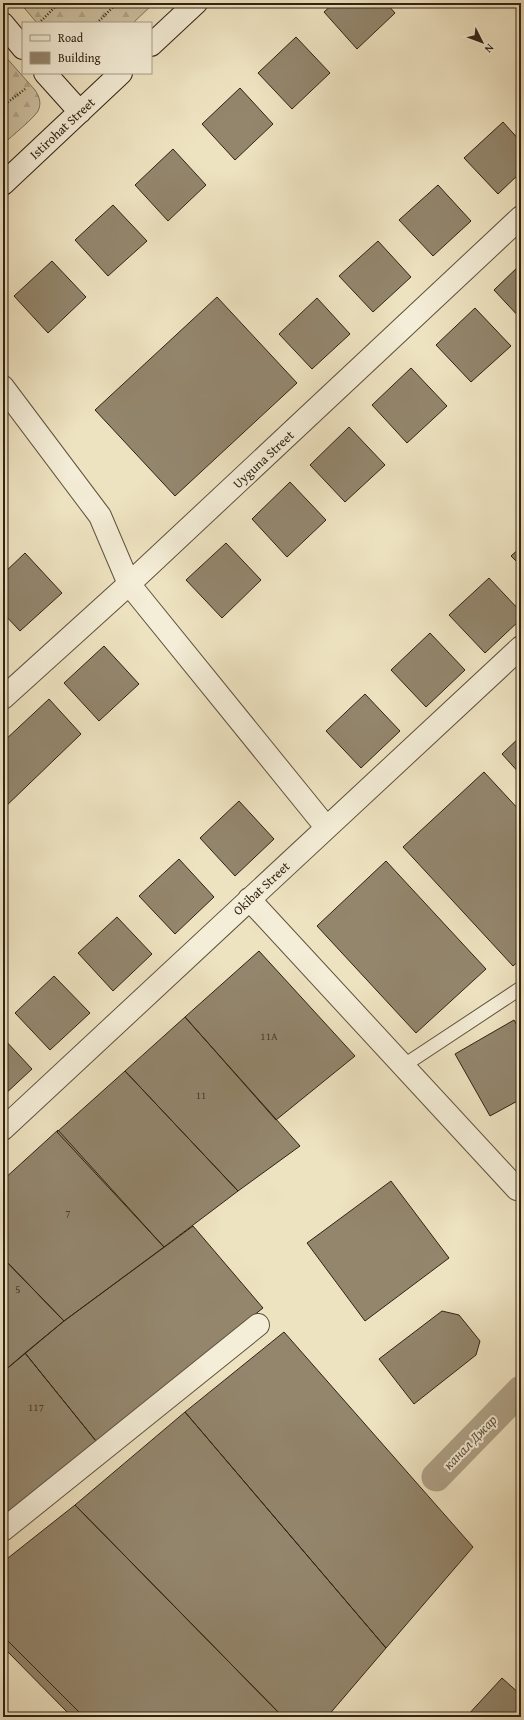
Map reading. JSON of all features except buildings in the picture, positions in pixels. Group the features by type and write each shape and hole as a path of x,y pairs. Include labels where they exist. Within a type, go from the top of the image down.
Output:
{"street":[{"path":"152,44 196,3"},
{"path":"3,24 22,47"},
{"path":"46,74 80,112"},
{"name":"Istirohat Street","path":"3,184 120,74"},
{"name":"Uyguna Street","path":"3,698 129,584 521,217"},
{"path":"3,387 100,516 129,584 326,827"},
{"name":"Okibat Street","path":"3,1130 326,827 521,647"},
{"path":"249,899 517,1189"},
{"path":"3,1530 258,1325"}],"lane":[{"path":"403,1066 521,988"}],"path":[{"path":"40,22 59,3"},
{"path":"98,22 117,3"},
{"path":"3,106 18,94"}],"green space":[{"path":"20,3 154,3 134,22 36,22"},
{"path":"3,54 35,90 40,102 36,114 3,144"}],"waterway":[{"name":"канал Джар","path":"436,1477 521,1390"}]}
